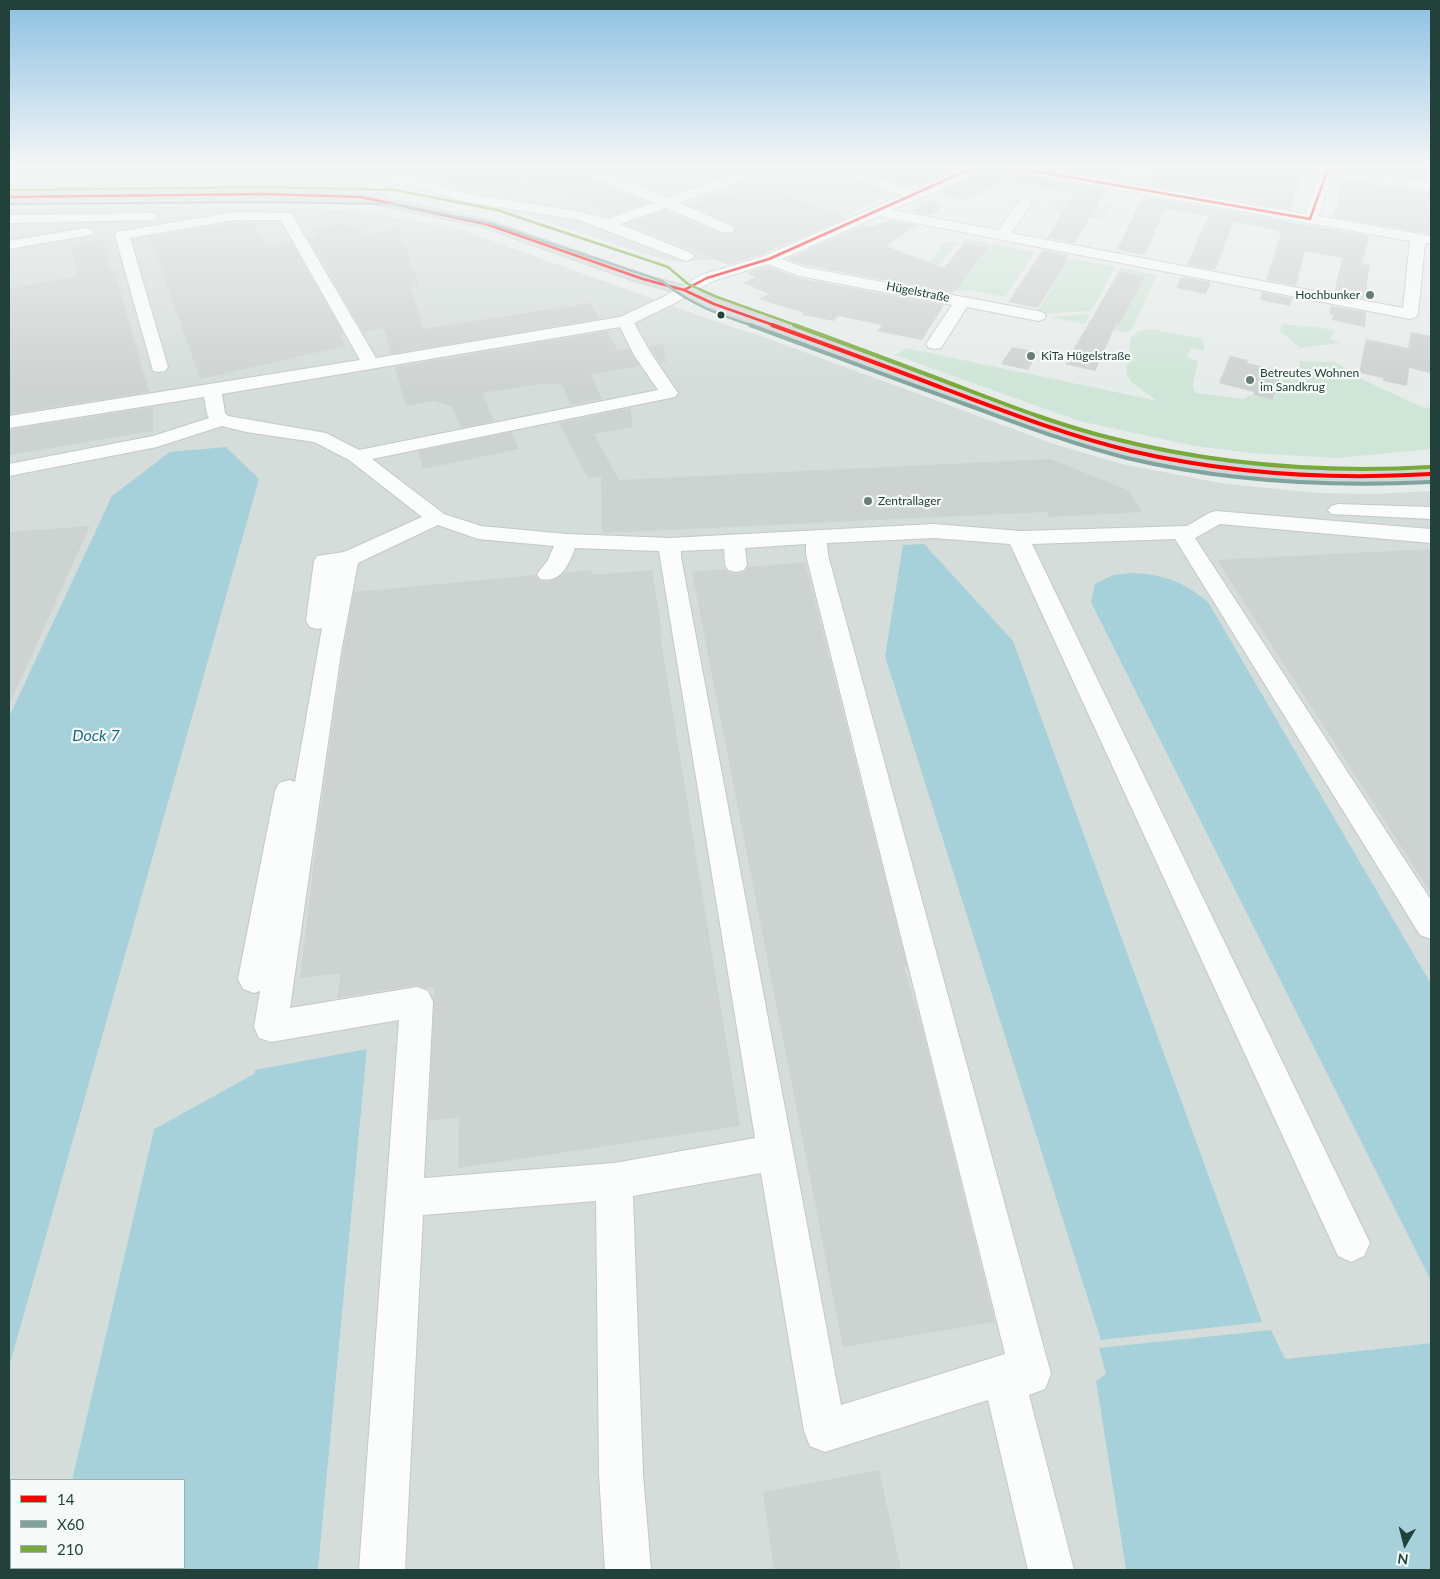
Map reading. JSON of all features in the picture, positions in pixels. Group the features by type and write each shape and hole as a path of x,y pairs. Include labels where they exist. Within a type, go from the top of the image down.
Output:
{"main road":[{"path":"563,240 666,274 684,290 714,304 973,400 1066,432 1131,450 1264,473 1364,478 1431,474"}],"street":[{"path":"9,245 41,240"},
{"path":"9,253 90,240"},
{"path":"113,240 159,368"},
{"path":"300,240 370,363"},
{"path":"646,240 686,256"},
{"path":"9,422 212,391 625,321 669,300 707,278 769,259 812,240"},
{"path":"1020,240 1410,314 1425,240"},
{"name":"Hügelstraße","path":"769,259 799,271 888,286 1038,316"},
{"path":"878,299 888,286"},
{"path":"935,344 963,301"},
{"path":"356,456 669,393 643,355 625,321"},
{"path":"212,391 216,414 221,420"},
{"path":"9,470 157,441 221,420 246,426 319,437 356,456 438,518 478,532 567,541 670,545 934,531 1021,538 1192,532 1216,517 1230,501 1332,510 1431,513"},
{"path":"1216,517 1431,536"},
{"path":"254,979 322,652 348,559 438,518"},
{"path":"1181,532 1431,926"},
{"path":"670,545 670,557 825,1431 1003,1375 1030,1374 817,555 818,550 815,538"},
{"path":"1021,538 1021,546 1351,1243"},
{"path":"548,574 558,563 567,541"},
{"path":"734,542 736,565"},
{"path":"322,652 271,1027 417,1002 382,1570"},
{"path":"405,1198 614,1181 777,1152"},
{"path":"614,1181 621,1474 628,1570"},
{"path":"1003,1375 1051,1570"}],"shaded area":[{"path":"9,240 489,240 737,329 753,333 1054,444 1122,464 1226,484 1318,493 1375,494 1431,491 1431,1343 1285,1359 1106,1374 1096,1381 1126,1570 318,1570 367,1050 255,1074 154,1129 72,1479 10,1479 9,1542"},
{"path":"602,240 786,240 733,258 678,262 651,256"}],"green space":[{"path":"972,240 1035,252 1005,297 974,291 956,291 989,248 963,242"},
{"path":"946,241 956,243 926,284 913,281"},
{"path":"1041,253 1115,267 1091,311 1036,314 1068,262 1037,256"},
{"path":"1122,268 1157,275 1131,331 1126,333 1089,323 1091,319 1119,325 1145,277 1119,271"},
{"path":"1090,314 1085,324 1053,318 1055,316"},
{"path":"1282,324 1317,327 1336,331 1330,338 1340,343 1300,348 1280,331"},
{"path":"1152,329 1203,339 1204,351 1191,348 1187,357 1198,361 1193,384 1195,393 1244,399 1250,395 1274,400 1283,377 1300,380 1299,361 1335,362 1366,381 1424,408 1431,407 1431,449 1337,458 1250,453 1195,446 1079,421 895,355 906,348 1158,401 1131,381 1126,370 1131,336 1137,334 1136,332"}],"water":[{"name":"Dock 7","path":"226,447 259,479 9,1367 9,717 112,496 170,452"},
{"path":"924,544 1013,641 1262,1322 1101,1340 885,656 903,545"},
{"path":"1130,573 1152,575 1172,580 1208,602 1431,984 1431,1281 1091,602 1095,584 1113,575"},
{"path":"367,1049 318,1570 9,1570 10,1538 10,1569 185,1569 185,1479 72,1479 154,1129 254,1074 255,1070"},
{"path":"1271,1330 1285,1359 1431,1343 1431,1570 1126,1570 1096,1381 1106,1374 1099,1348"}],"building":[{"path":"103,240 111,270 114,269 149,392 9,414 9,289 77,276 70,245"},
{"path":"151,240 262,240 265,246 291,241 344,335 340,336 346,346 200,379"},
{"path":"309,240 403,240 419,285 411,286 423,329 591,303 599,319 391,354 384,328 363,332"},
{"path":"671,240 796,240 763,254 728,265"},
{"path":"831,240 895,240 886,246 944,268 964,243 989,247 956,291 954,290 952,293 804,265 787,259"},
{"path":"1056,240 1077,240 1075,243"},
{"path":"1122,240 1152,240 1145,255 1117,250"},
{"path":"1198,240 1227,240 1215,270 1187,265"},
{"path":"1279,240 1368,240 1362,264 1370,265 1367,281 1367,299 1334,293 1342,258 1305,251 1296,286 1266,280"},
{"path":"1043,250 1068,255 1064,261 1067,262 1038,308 1008,302"},
{"path":"768,266 799,278 944,305 922,340 877,331 882,325 838,316 834,321 802,315 804,313 759,299 769,294 743,283 755,277 746,273"},
{"path":"1119,271 1145,277 1119,325 1116,324 1095,371 1065,364"},
{"path":"1181,277 1211,282 1206,294 1176,288"},
{"path":"1262,292 1292,298 1290,306 1260,300"},
{"path":"1331,306 1366,312 1365,327 1332,320 1333,315 1329,314"},
{"path":"607,331 618,350 629,349 639,366 591,375 602,399 571,405 562,385 544,383 482,393 494,421 461,428 451,406 433,401 406,406 395,367"},
{"path":"1411,332 1431,336 1431,373 1409,368 1407,386 1359,373 1366,339 1408,348"},
{"path":"663,344 666,362 660,363 649,346"},
{"path":"1012,347 1038,352 1028,370 1001,364"},
{"name":"Betreutes Wohnen im Sandkrug","path":"1230,356 1248,360 1247,363 1283,371 1273,400 1253,395 1254,392 1219,383"},
{"path":"153,407 153,431 9,455 9,430"},
{"name":"Zentrallager","path":"630,408 633,427 594,434 619,480 1051,459 1128,490 1142,512 1049,517 1047,512 602,533 601,476 588,478 559,423"},
{"path":"511,432 519,449 423,469 418,451"},
{"path":"90,526 9,705 9,532"},
{"path":"1431,549 1431,893 1217,560"},
{"path":"805,562 907,966 904,967 920,1021 995,1322 843,1347 692,572 725,569 736,574 744,572 748,567"},
{"path":"592,570 593,575 652,570 662,633 660,634 740,1126 458,1168 459,1117 429,1121 434,987 425,988 417,985 337,998 341,973 300,978 319,820 343,652 354,592 536,575 540,581 548,582 564,573"},
{"path":"879,1470 901,1570 774,1570 763,1492"}],"transit line":[{"name":"14","path":"531,240 643,279 684,290 714,304 1014,415 1107,445 1168,459 1280,474 1355,477 1431,474"},
{"name":"X60","path":"540,240 662,281 680,296 711,311 1034,430 1104,452 1203,473 1279,482 1355,485 1431,482"},
{"name":"210","path":"586,240 668,267 688,284 717,297 1086,432 1171,452 1244,463 1318,469 1430,467"},
{"name":"14","path":"684,290 707,278 769,259 812,240"}],"place":[{"name":"Hochbunker","path":"1370,295"},
{"name":"KiTa Hügelstraße","path":"1031,356"},
{"name":"Betreutes Wohnen im Sandkrug","path":"1250,380"},
{"name":"Zentrallager","path":"868,501"}]}
